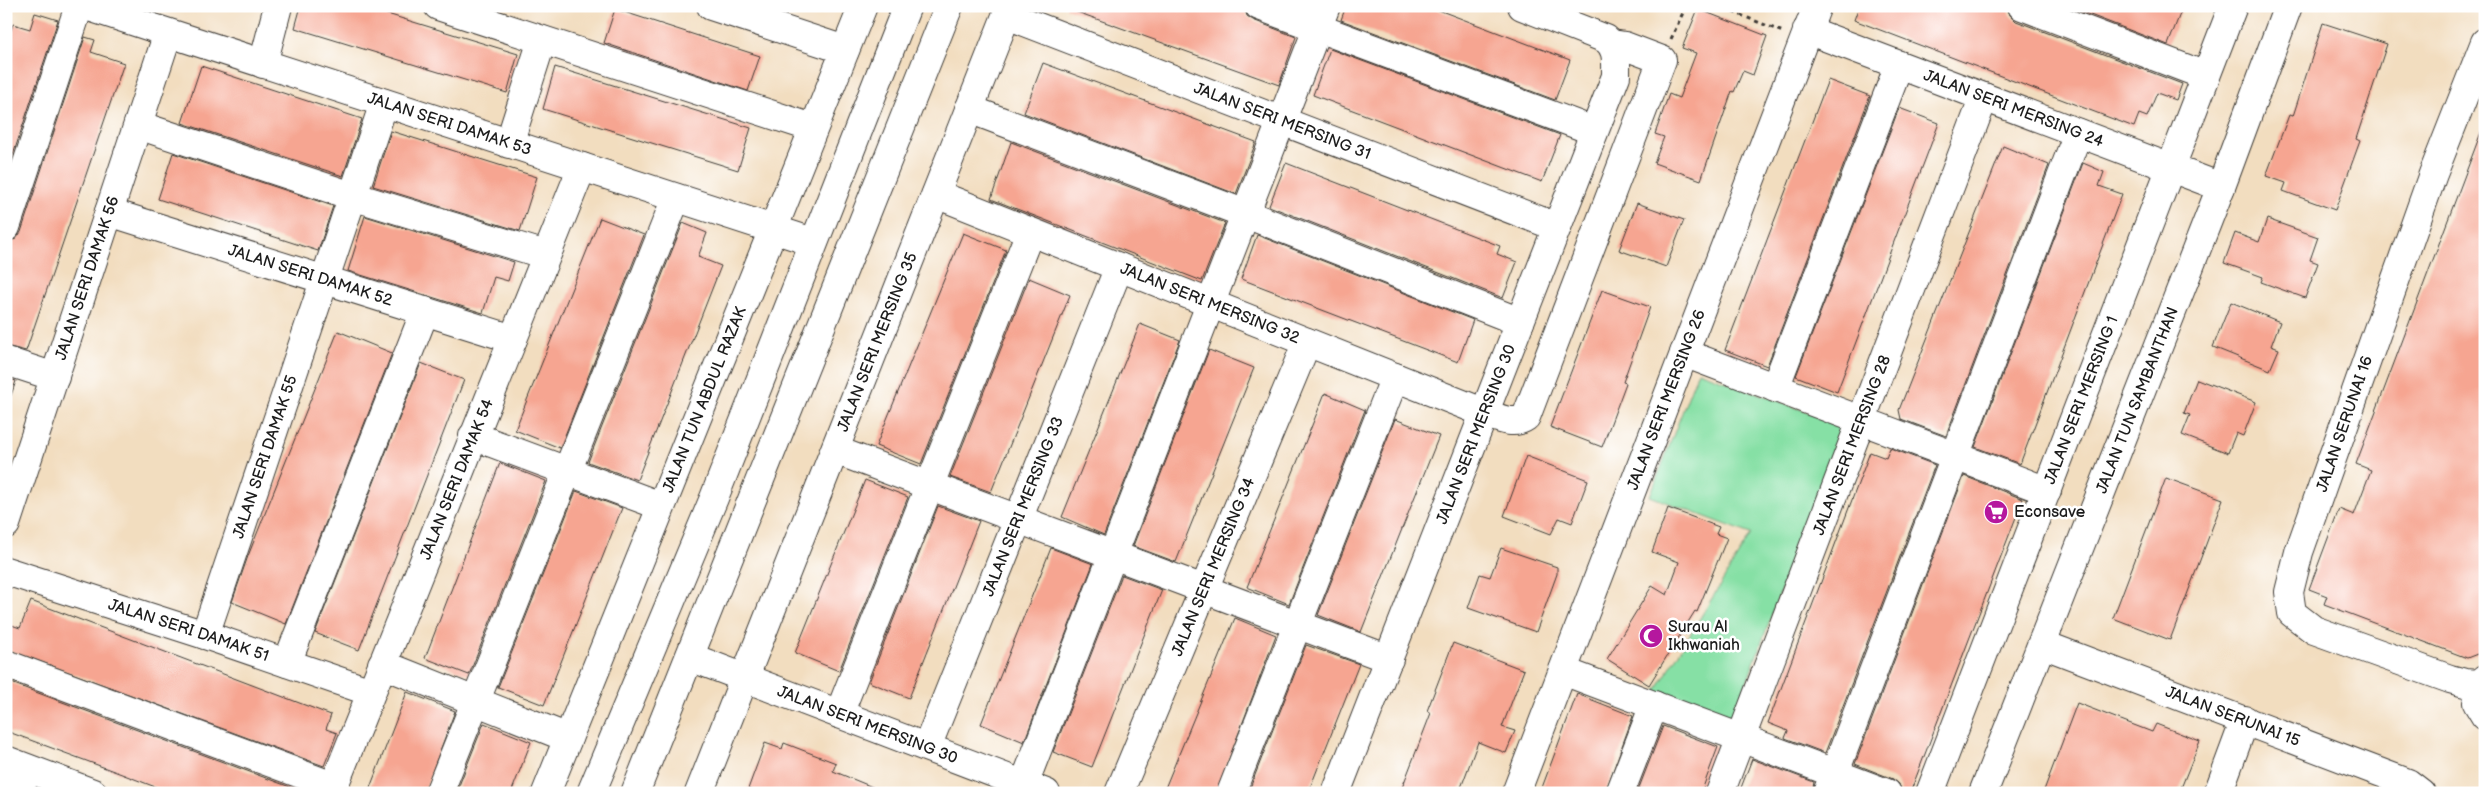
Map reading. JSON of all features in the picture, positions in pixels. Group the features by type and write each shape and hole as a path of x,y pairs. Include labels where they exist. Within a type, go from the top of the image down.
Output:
{"street":[{"path":"6,227 79,6"},
{"name":"JALAN SERI DAMAK 53","path":"86,6 813,242"},
{"path":"263,64 278,6"},
{"path":"438,6 813,128"},
{"path":"710,6 845,50"},
{"name":"JALAN TUN ABDUL RAZAK","path":"546,793 863,6"},
{"path":"591,793 714,498 907,6"},
{"path":"635,793 950,6"},
{"path":"1259,6 1322,17 1594,131"},
{"path":"1522,6 1606,39 1612,44 1624,46 1662,60"},
{"path":"2022,6 2206,76"},
{"name":"JALAN SERI MERSING 1","path":"1930,793 2047,491 2194,177 2206,76 2233,6"},
{"name":"JALAN TUN SAMBANTHAN","path":"1983,793 2042,644 2194,177 2288,6"},
{"name":"JALAN SERI MERSING 35","path":"700,793 1008,10"},
{"name":"JALAN SERI MERSING 31","path":"1008,10 1557,227"},
{"path":"1035,789 1114,555 1322,17"},
{"name":"JALAN SERI MERSING 24","path":"1809,25 1899,65 2194,177"},
{"name":"JALAN SERI MERSING 26","path":"1516,793 1809,25"},
{"name":"JALAN SERI DAMAK 56","path":"6,524 168,33"},
{"path":"509,144 542,40"},
{"name":"JALAN SERUNAI 16","path":"2482,682 2465,684 2314,630 2292,613 2289,592 2299,552 2433,174 2485,42"},
{"name":"JALAN SERI MERSING 30","path":"1336,793 1616,76 1616,54 1612,44"},
{"name":"JALAN SERI MERSING 32","path":"936,194 1485,413 1519,422 1526,418 1662,60"},
{"path":"1775,388 1899,65"},
{"name":"JALAN SERI MERSING 28","path":"1720,793 1984,97"},
{"name":"JALAN SERI DAMAK 55","path":"204,635 384,103"},
{"path":"969,109 1246,214 1520,322"},
{"path":"138,126 352,196 546,255"},
{"path":"1831,783 2078,133"},
{"name":"JALAN SERI DAMAK 54","path":"332,790 582,167"},
{"path":"439,793 676,198"},
{"name":"JALAN SERI DAMAK 52","path":"109,212 513,339"},
{"path":"839,714 1030,232"},
{"name":"JALAN SERI MERSING 33","path":"927,748 1119,267"},
{"path":"287,663 425,311"},
{"name":"JALAN SERI MERSING 34","path":"1119,793 1306,342"},
{"path":"1684,353 2047,491"},
{"path":"6,361 55,377"},
{"path":"1231,793 1396,377"},
{"path":"474,436 661,506"},
{"path":"714,498 751,454 772,450"},
{"path":"835,450 1389,659"},
{"name":"JALAN SERI DAMAK 51","path":"6,571 204,635 371,692"},
{"name":"JALAN SERUNAI 15","path":"2042,644 2408,783 2421,793"},
{"name":"JALAN SERI MERSING 30","path":"690,657 1035,789"},
{"path":"6,664 332,790"},
{"path":"382,664 568,738"},
{"path":"1563,671 1740,738 1831,783 1887,793"},
{"path":"2482,682 2477,703 2485,716"},
{"path":"1620,793 1654,705"},
{"path":"2218,793 2245,720"},
{"path":"18,774 93,793"}],"path":[{"path":"1662,60 1686,6"},
{"path":"1718,6 1809,25"}],"green space":[{"path":"1698,371 1842,425 1730,728 1651,699 1751,534 1650,496"}],"building":[{"path":"301,6 361,6 518,54 507,93 295,28"},
{"path":"1067,6 1244,6 1247,16 1253,20 1296,37 1279,85 1066,8"},
{"path":"1346,6 1428,6 1570,60 1555,100 1341,20"},
{"path":"1859,6 2007,6 2010,15 2016,21 2182,84 2176,100 2157,93 2147,117 2139,114 2134,127 1854,20"},
{"path":"2067,6 2183,6 2168,45"},
{"path":"615,9 760,56 748,91 604,43"},
{"path":"1698,9 1767,36 1753,75 1743,71 1734,92 1732,91 1701,180 1654,163 1664,137 1655,134 1669,94 1679,98 1696,53 1682,48"},
{"path":"35,13 58,20 6,176 6,32 10,33 13,24 30,29"},
{"path":"2323,23 2387,44 2356,139 2360,141 2335,210 2283,191 2286,183 2266,176 2289,115 2293,116"},
{"path":"85,37 95,40 91,52 124,63 26,351 6,346 6,242 16,239 21,232"},
{"path":"1330,49 1560,135 1542,182 1313,95"},
{"path":"1043,63 1256,142 1236,194 1024,113"},
{"path":"201,66 362,119 343,176 182,123"},
{"path":"555,67 751,128 738,170 543,109"},
{"path":"1828,80 1870,96 1767,366 1725,350"},
{"path":"1899,108 1939,123 1837,392 1796,376"},
{"path":"2483,127 2485,651 2467,658 2324,604 2327,596 2309,589 2339,509 2354,515 2371,470 2356,464"},
{"path":"391,131 537,177 520,231 373,186"},
{"path":"1011,142 1225,223 1202,281 991,199"},
{"path":"2003,146 2049,165 1946,436 1901,419 1899,410"},
{"path":"173,153 333,206 318,251 158,199"},
{"path":"1286,163 1500,246 1497,254 1517,262 1503,298 1269,206"},
{"path":"2083,163 2104,172 2099,186 2122,194 2020,464 1975,447"},
{"path":"1637,203 1684,220 1666,267 1619,250"},
{"path":"365,216 514,262 508,281 494,277 483,313 348,271"},
{"path":"600,218 644,235 560,448 515,430"},
{"path":"2267,219 2318,237 2310,260 2318,263 2305,298 2261,282 2263,277 2224,263 2235,233 2259,242"},
{"path":"683,223 707,233 698,257 721,266 637,480 588,462"},
{"path":"963,233 1006,250 921,464 876,446"},
{"path":"1257,235 1473,320 1458,362 1241,279"},
{"path":"1029,278 1070,295 991,492 950,477"},
{"path":"1602,290 1650,307 1623,382 1626,383 1602,447 1550,427"},
{"path":"2231,302 2280,322 2271,346 2279,349 2270,370 2213,347"},
{"path":"1140,324 1180,340 1104,535 1062,517"},
{"path":"338,331 392,353 286,624 232,602 248,556"},
{"path":"1209,350 1254,368 1176,562 1133,546"},
{"path":"421,363 464,380 359,650 315,633"},
{"path":"6,378 16,381 9,401 6,401"},
{"path":"2197,379 2256,402 2243,436 2236,433 2228,453 2182,435 2190,415 2184,413"},
{"path":"1325,393 1365,410 1289,604 1247,587"},
{"path":"1395,419 1439,436 1361,632 1318,615"},
{"path":"1890,448 1935,465 1825,753 1785,738 1788,731 1768,723 1870,452 1886,458"},
{"path":"1526,456 1588,480 1572,523 1559,518 1551,534 1504,516"},
{"path":"500,463 546,481 469,675 425,658"},
{"path":"1964,476 2023,499 1910,793 1902,793 1899,784 1893,779 1855,764"},
{"path":"2166,478 2223,499 2170,640 2113,618"},
{"path":"865,480 908,497 839,671 795,653"},
{"path":"576,491 622,508 544,705 498,687"},
{"path":"938,506 979,521 909,698 869,682"},
{"path":"1668,508 1719,527 1716,534 1727,538 1697,612 1695,611 1649,685 1607,659 1652,586 1667,595 1679,562 1652,552"},
{"path":"1051,548 1093,564 1024,742 981,724"},
{"path":"1501,548 1557,567 1557,574 1536,632 1468,608 1480,574 1490,577"},
{"path":"1122,575 1162,590 1092,767 1053,752"},
{"path":"31,601 331,715 326,729 337,733 324,766 6,649 6,623 20,628"},
{"path":"1235,618 1276,635 1216,793 1163,793"},
{"path":"1453,643 1524,670 1502,727 1515,731 1506,753 1478,742 1459,793 1400,793 1431,713 1427,711"},
{"path":"1306,645 1359,664 1308,793 1248,793"},
{"path":"6,681 306,793 171,793 6,731"},
{"path":"407,692 455,711 424,793 368,793"},
{"path":"1577,694 1633,716 1605,793 1540,793"},
{"path":"2077,703 2152,732 2156,724 2200,741 2179,793 2043,793"},
{"path":"484,723 531,742 511,793 456,793"},
{"path":"1663,726 1718,747 1701,793 1637,793"},
{"path":"765,743 782,749 784,743 836,763 833,771 887,793 758,793 748,789"},
{"path":"1752,759 1814,782 1812,793 1739,793"}],"place":[{"name":"Econsave","path":"1996,512"},
{"name":"Surau Al Ikhwaniah","path":"1651,636"}]}
